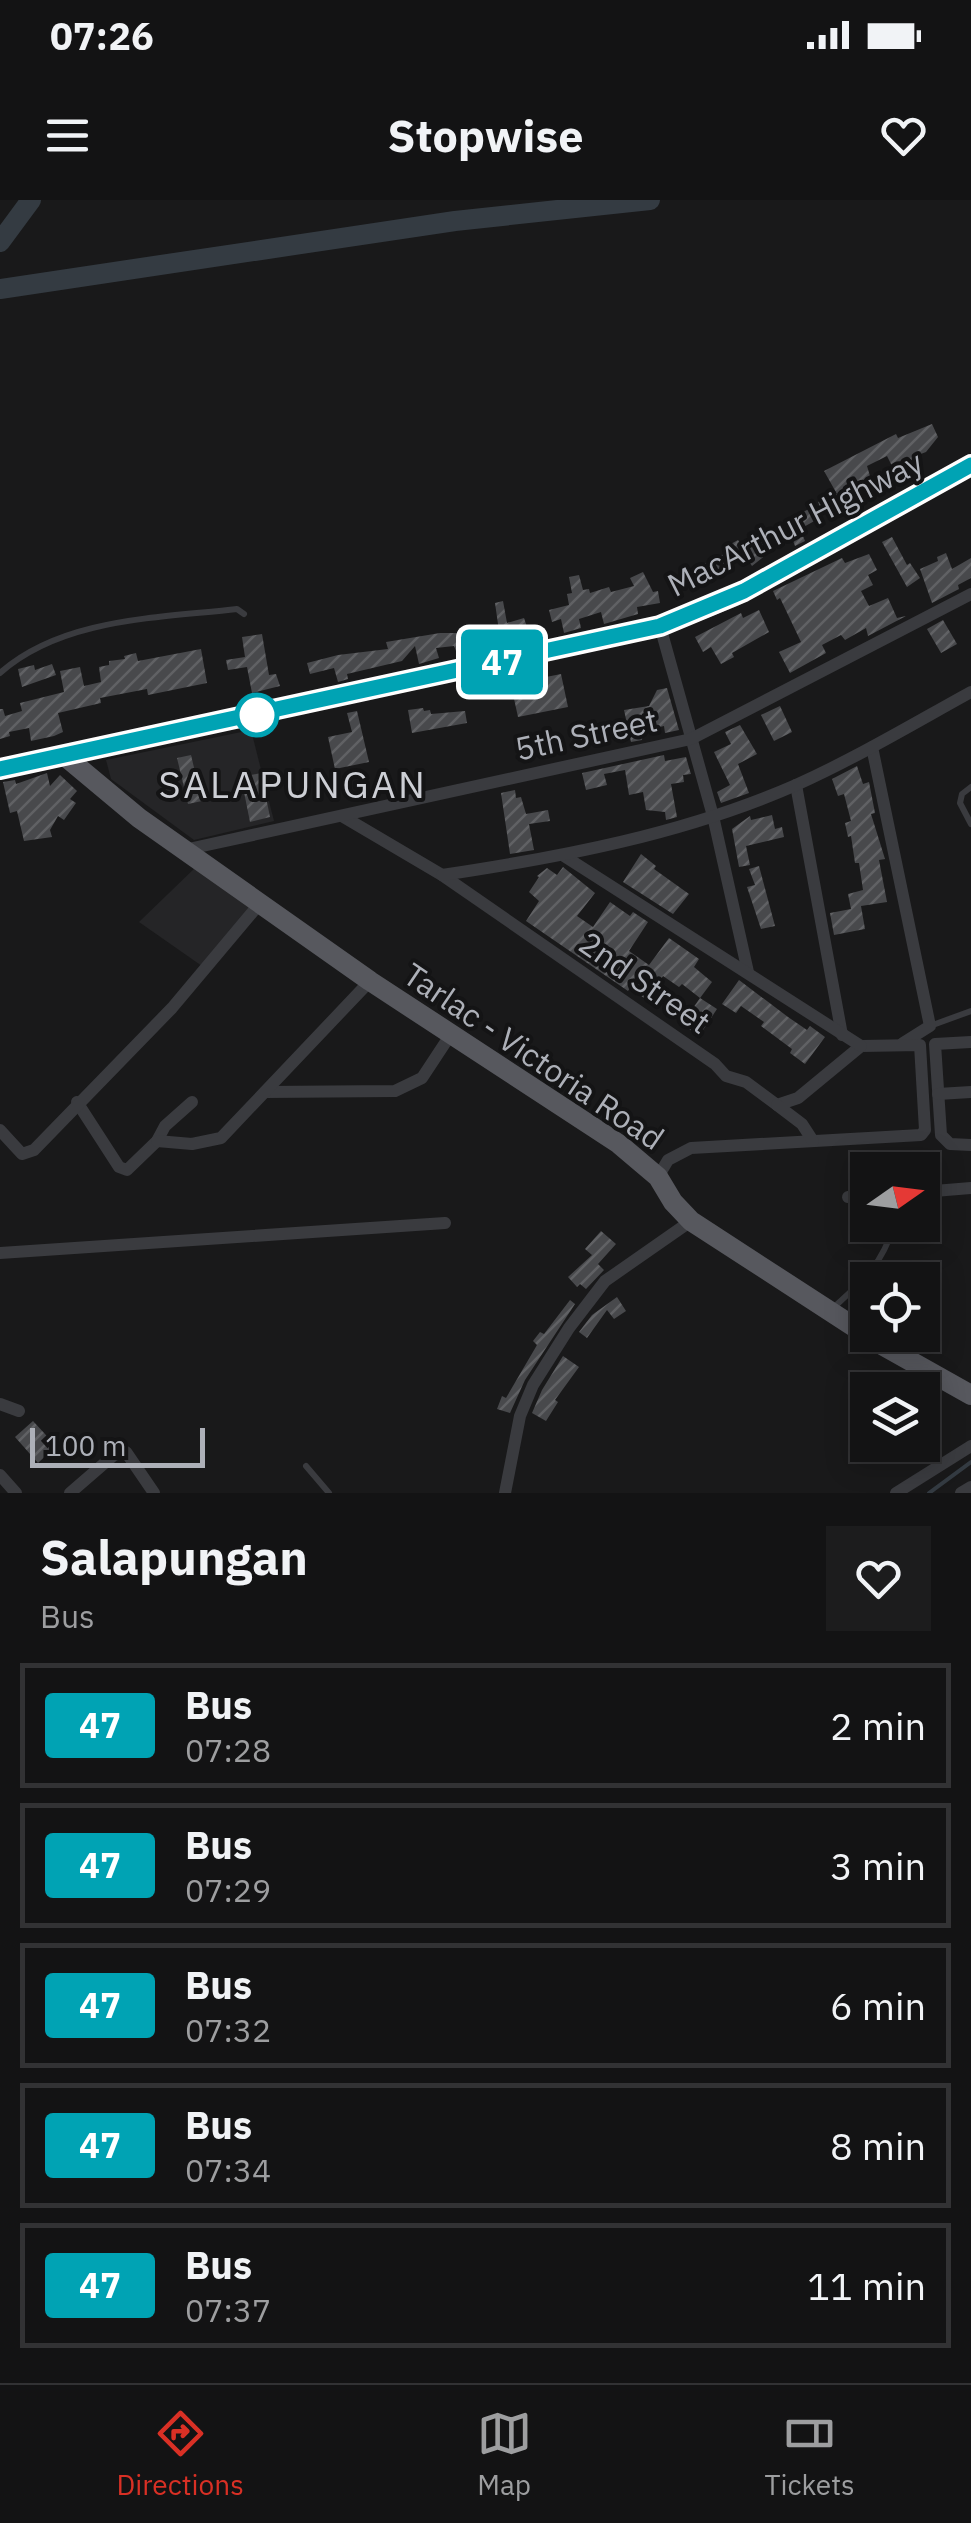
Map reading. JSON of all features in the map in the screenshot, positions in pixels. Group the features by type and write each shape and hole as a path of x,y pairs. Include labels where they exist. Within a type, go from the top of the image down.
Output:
{"highway":[{"name":"MacArthur Highway","path":"0,769 660,626 759,584 971,465"}],"main road":[{"name":"Tarlac - Victoria Road","path":"66,757 124,808 370,981 619,1144 658,1177 691,1221 829,1311 850,1321"},
{"name":"Tarlac - Victoria Road","path":"903,1352 971,1395"}],"street":[{"name":"5th Street","path":"184,850 691,739 971,594"},
{"path":"660,626 713,816 748,972"},
{"path":"442,875 564,856 713,816 796,785 971,692"},
{"path":"872,746 930,1026 900,1045"},
{"path":"796,785 842,1036"},
{"name":"2nd Street","path":"342,816 442,875 716,1064 726,1076 746,1082 802,1124 813,1141"},
{"path":"564,856 842,1036 862,1046 920,1045 925,1114 922,1134 691,1148 668,1160 658,1177"},
{"path":"0,1130 27,1155 172,1008 262,902"},
{"path":"157,1141 192,1144 221,1138 370,981"},
{"path":"265,1092 395,1091 422,1078 451,1034"},
{"path":"971,1042 935,1044 941,1135 950,1144 971,1146"},
{"path":"776,1106 798,1098 862,1046"},
{"path":"938,1094 971,1092"},
{"path":"78,1102 123,1170 131,1168 157,1141 165,1126 192,1102"},
{"path":"940,1191 971,1188"},
{"path":"505,1493 520,1416 533,1386 569,1328 605,1281 691,1221"},
{"path":"0,1253 445,1223"},
{"path":"0,1404 19,1411"},
{"path":"896,1493 971,1446"},
{"path":"70,1493 114,1456 126,1452 154,1493"},
{"path":"0,1475 16,1493"},
{"path":"87,1480 95,1493"},
{"path":"961,1493 971,1486"}],"lane":[{"path":"0,673 22,654 93,629 237,609 244,614"},
{"path":"971,787 962,794 960,803 971,824"},
{"path":"930,1026 971,1011"},
{"path":"829,1311 863,1283 888,1242"},
{"path":"306,1466 329,1493"}],"shaded area":[{"path":"251,730 274,821 194,840 111,779 106,760"},
{"path":"197,866 255,908 202,966 139,922"}],"building":[{"path":"932,424 938,437 926,452 913,457 915,466 896,474 887,456 867,466 870,476 846,491 850,499 822,512 818,502 837,494 824,471 896,434 898,438"},
{"path":"813,507 818,519 800,529 805,541 795,546 791,535 752,566 746,557 697,582 692,570 732,550 729,545 738,540 743,548 774,527 776,534 798,524 795,516"},
{"path":"892,537 907,565 910,563 920,578 907,587 882,542"},
{"path":"946,553 952,569 971,558 971,578 932,603 920,569"},
{"path":"869,554 877,570 868,575 873,585 861,591 869,606 888,598 897,618 906,616 868,636 866,628 845,640 841,635 822,645 826,653 790,673 779,652 801,642 773,591 842,558 845,563"},
{"path":"643,572 653,592 658,591 660,603 637,607 638,614 604,624 601,612 579,619 581,628 564,633 561,619 552,622 549,610 569,605 569,577 579,575 583,590 589,589 590,593 609,587 611,592 634,586 630,578"},
{"path":"503,601 507,623 524,618 528,630 509,636 509,645 498,647 495,603"},
{"path":"759,610 769,632 732,653 734,657 721,664 711,647 703,652 695,637 741,613 743,618"},
{"path":"943,620 957,644 941,653 927,629"},
{"path":"459,633 483,641 481,651 458,656 454,646 436,648 439,658 419,664 415,646 402,661 347,674 348,679 338,682 334,668 310,674 307,663 388,649 386,642"},
{"path":"262,634 269,675 276,674 280,686 252,693 247,667 228,670 226,660 245,657 242,637"},
{"path":"201,649 207,683 148,695 147,689 100,698 101,703 58,713 63,732 54,736 31,741 29,728 9,732 10,736 0,739 0,709 5,716 22,711 20,703 64,692 60,671 80,667 84,686 101,682 99,667 125,659 124,656 136,653 138,661"},
{"path":"52,664 56,675 22,687 18,669 34,665 35,670"},
{"path":"545,674 561,674 568,707 518,717 511,685"},
{"path":"667,688 679,730 665,733 664,726 643,731 642,740 631,742 624,710 649,706 657,690"},
{"path":"780,706 792,732 774,741 761,715"},
{"path":"423,708 431,714 465,711 467,723 412,733 408,710"},
{"path":"357,711 369,762 335,769 328,737 352,732 347,713"},
{"path":"740,725 757,754 738,764 749,793 721,803 717,792 730,785 714,752 731,744 725,732"},
{"path":"191,755 202,801 188,804 177,758"},
{"path":"664,755 665,761 686,757 691,774 683,775 684,782 671,784 677,817 666,820 665,812 646,810 643,792 629,795 625,770 604,774 607,785 586,790 582,773"},
{"path":"857,766 863,784 869,782 875,813 871,814 885,859 879,860 887,902 861,906 865,929 834,935 830,913 851,909 848,894 863,890 859,863 855,863 845,823 851,821 844,794 838,796 832,779"},
{"path":"47,773 50,786 60,775 77,791 70,799 76,803 64,820 58,816 50,830 52,837 24,841 17,811 10,813 3,782 15,780 16,784"},
{"path":"261,773 270,817 250,822 241,777"},
{"path":"515,790 526,814 548,810 550,821 529,824 534,850 510,854 501,793"},
{"path":"772,815 775,829 782,827 784,837 746,846 750,865 739,867 732,829 750,816 751,820"},
{"path":"641,854 656,866 654,869 689,894 673,914 623,882"},
{"path":"759,866 775,926 761,929 747,887 755,885 749,869"},
{"path":"563,867 595,893 577,916 593,927 610,902 630,916 633,912 648,922 629,951 649,965 669,938 699,959 694,967 712,982 700,998 663,976 647,1000 526,921 539,901 529,892 537,876 547,868 557,875"},
{"path":"739,980 807,1030 810,1026 825,1037 805,1064 761,1026 764,1022 741,1006 736,1013 722,1004"},
{"path":"700,998 717,1009 699,1036 682,1024"},
{"path":"601,1231 616,1244 598,1264 604,1270 586,1289 580,1284 577,1287 568,1277 592,1255 585,1249"},
{"path":"617,1297 626,1311 614,1319 607,1310 587,1338 579,1332 592,1315"},
{"path":"570,1300 575,1304 525,1380 510,1413 497,1409 537,1345 533,1341 540,1332 544,1334"},
{"path":"563,1356 579,1367 555,1400 558,1402 546,1421 532,1413"},
{"path":"33,1421 56,1446 38,1463 15,1437"}],"waterway":[{"path":"0,242 31,200"},
{"path":"0,289 455,221 650,200"},
{"path":"929,1493 971,1462"}],"bus line":[{"name":"47","path":"0,769 660,626 733,597 971,465"}],"district":[{"name":"SALAPUNGAN","path":"293,783"}]}
